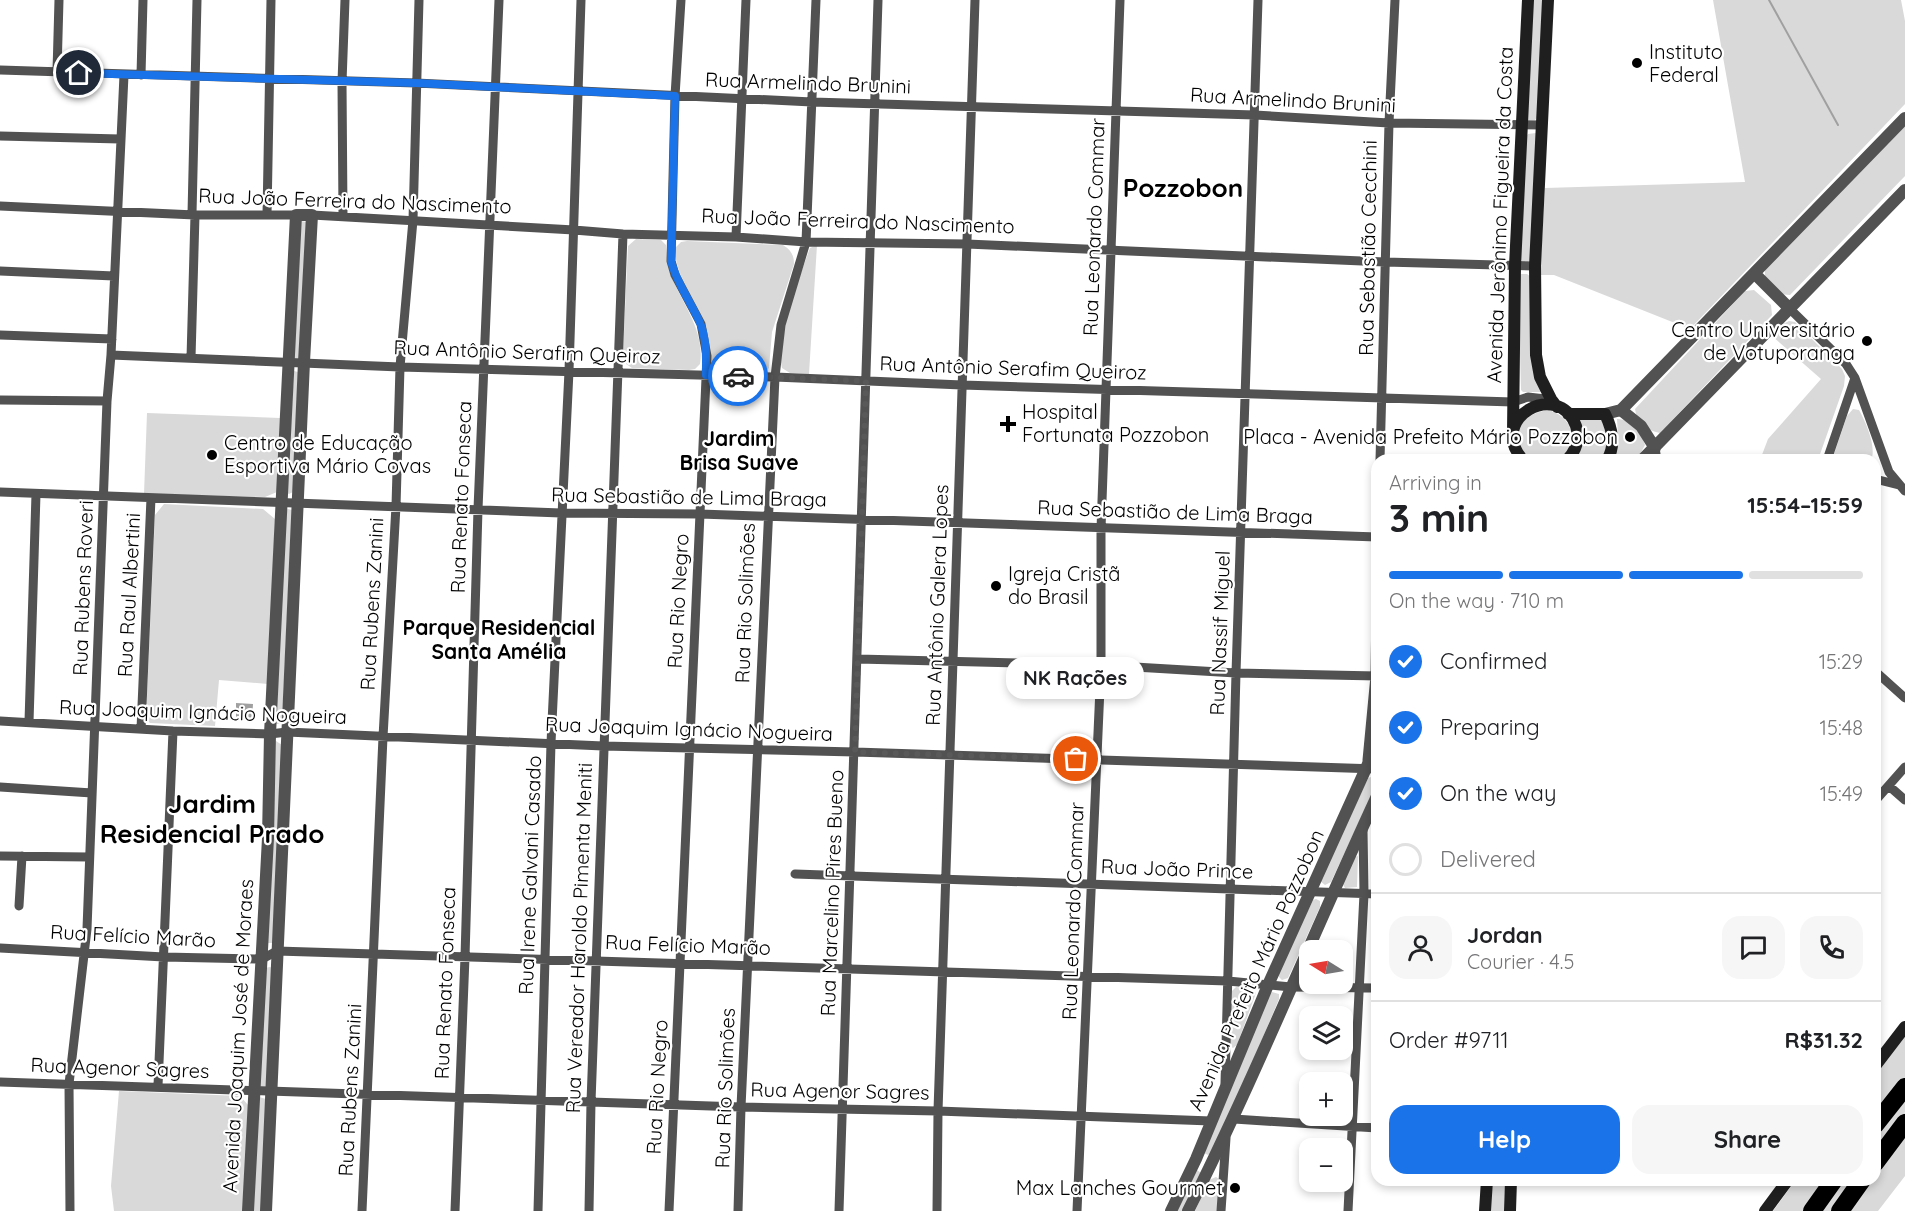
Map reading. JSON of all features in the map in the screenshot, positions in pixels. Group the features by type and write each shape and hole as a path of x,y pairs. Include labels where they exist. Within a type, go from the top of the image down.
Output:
{"highway":[{"path":"1881,1117 1905,1087"},
{"path":"1881,1155 1905,1123"},
{"path":"1812,1211 1830,1186"},
{"path":"1840,1211 1858,1186"}],"main road":[{"name":"Avenida Jerônimo Figueira da Costa","path":"1513,454 1515,266 1528,0"},
{"name":"Avenida Jerônimo Figueira da Costa","path":"1548,0 1535,266 1538,369 1544,385 1558,408 1575,424 1578,437 1572,454"},
{"path":"1518,454 1514,437 1518,419 1527,410 1539,405 1605,414 1612,437 1610,454"},
{"path":"1881,1058 1905,1027"},
{"path":"1485,1211 1487,1186"},
{"path":"1510,1211 1511,1186"},
{"path":"1765,1211 1784,1186"}],"street":[{"path":"57,72 59,0"},
{"path":"141,75 143,0"},
{"path":"190,358 197,0"},
{"path":"267,215 271,0"},
{"path":"343,216 342,82 345,0"},
{"name":"Rua Rubens Zanini","path":"362,1211 383,737 396,506 400,367 413,220 419,0"},
{"name":"Rua Renato Fonseca","path":"455,1211 465,957 477,509 499,0"},
{"name":"Rua Irene Galvani Casado","path":"538,1211 551,743 569,371 581,0"},
{"name":"Rua Rio Negro","path":"669,1211 706,375 705,339 701,324 675,275 671,261 675,96 681,0"},
{"path":"736,237 746,0"},
{"name":"Rua Rio Solimões","path":"738,1211 775,377 781,325 806,242 816,0"},
{"name":"Rua Marcelino Pires Bueno","path":"839,1211 878,0"},
{"name":"Rua Antônio Galera Lopes","path":"937,1211 938,1111 975,0"},
{"name":"Rua Leonardo Commar","path":"1077,1211 1083,1117 1101,665 1101,529 1120,0"},
{"name":"Rua Nassif Miguel","path":"1225,1086 1258,0"},
{"name":"Rua Sebastião Cecchini","path":"1380,454 1389,123 1395,0"},
{"name":"Rua Armelindo Brunini","path":"0,70 416,83 812,102 1255,115 1389,123 1542,125"},
{"name":"Rua Rubens Roveri","path":"70,1211 69,1084 85,952 107,401 124,75"},
{"path":"1605,414 1622,410 1905,118"},
{"path":"0,136 120,140"},
{"path":"1622,410 1641,426 1656,454 1790,309 1905,190"},
{"name":"Rua João Ferreira do Nascimento","path":"0,206 193,215 343,216 623,234 736,237 806,242 967,244 1385,262 1535,266"},
{"name":"Avenida Joaquim José de Moraes","path":"248,1211 268,838 270,734 296,215"},
{"name":"Avenida Joaquim José de Moraes","path":"266,1211 312,215"},
{"name":"Rua Vereador Haroldo Pimenta Meniti","path":"589,1211 603,746 623,234"},
{"path":"0,271 114,276"},
{"path":"1755,274 1846,364 1855,378 1877,454"},
{"path":"0,335 112,339"},
{"name":"Rua Antônio Serafim Queiroz","path":"111,355 400,367 619,372 1513,402 1527,397 1536,397 1545,399 1558,408"},
{"path":"1829,454 1855,378"},
{"path":"0,400 107,401"},
{"path":"1881,463 1902,488"},
{"path":"1881,481 1902,488"},
{"name":"Rua Sebastião de Lima Braga","path":"0,492 561,513 700,514 1371,537"},
{"path":"28,722 36,494"},
{"name":"Rua Raul Albertini","path":"141,729 151,498"},
{"path":"858,659 1101,665 1236,673 1371,676"},
{"path":"1881,676 1905,698"},
{"name":"Rua Joaquim Ignácio Nogueira","path":"0,721 173,731 270,734 287,732 603,746 1371,769"},
{"path":"158,1086 173,731"},
{"path":"1881,795 1905,767"},
{"name":"Avenida Prefeito Mário Pozzobon","path":"1171,1211 1196,1159 1268,985 1371,769"},
{"path":"1889,786 1905,800"},
{"path":"0,787 92,793"},
{"name":"Avenida Prefeito Mário Pozzobon","path":"1188,1211 1234,1119 1371,808"},
{"path":"1348,1211 1364,894 1363,825"},
{"path":"0,856 89,856"},
{"path":"19,906 22,856"},
{"name":"Rua João Prince","path":"795,874 1371,894"},
{"name":"Rua Felício Marão","path":"0,948 164,957 262,959 277,951 597,960 1228,981 1291,987 1371,988"},
{"name":"Rua Agenor Sagres","path":"0,1082 1211,1121"},
{"path":"1234,1119 1371,1128"},
{"path":"1221,1211 1226,1136"},
{"path":"1196,1159 1224,1169"}],"shaded area":[{"path":"1531,0 1545,0 1539,115 1535,120 1528,120 1526,114"},
{"path":"1713,0 1901,0 1905,21 1905,104 1690,329 1554,275 1540,275 1545,188 1745,182"},
{"path":"1905,123 1905,176 1790,295 1779,294 1765,279 1765,268"},
{"path":"1536,133 1532,257 1528,262 1518,257 1525,138 1528,134"},
{"path":"301,221 306,222 299,359 293,360"},
{"path":"636,239 661,240 666,245 670,274 697,330 701,352 700,364 695,369 632,368 626,364 623,354 628,246"},
{"path":"681,242 783,245 792,253 794,264 772,332 769,368 764,373 716,370 711,365 706,328 682,278 676,258 675,248"},
{"path":"817,245 809,374 790,373 782,368 781,356 785,325 810,248"},
{"path":"1521,274 1531,277 1543,390 1541,392 1521,390 1518,280"},
{"path":"1754,290 1771,305 1772,315 1660,433 1643,425 1635,409 1745,291"},
{"path":"1789,321 1795,322 1842,369 1845,376 1844,386 1820,454 1762,454 1768,439 1821,379 1771,335"},
{"path":"294,371 298,372 293,492 289,494 287,493"},
{"path":"1853,409 1859,410 1872,442 1872,454 1834,454 1847,416"},
{"path":"1549,410 1556,413 1569,425 1571,443 1566,454 1525,454 1523,451 1518,439 1520,426 1529,417"},
{"name":"Centro de Educação Esportiva Mário Covas","path":"147,413 280,418 277,492 265,497 144,494"},
{"path":"1617,419 1636,427 1645,445 1640,454 1614,454 1618,436"},
{"path":"1577,420 1605,422 1608,429 1606,453 1575,454"},
{"path":"164,504 263,509 275,519 268,684 219,680 215,726 150,723 146,719 155,515"},
{"path":"286,510 292,510 282,722 276,724"},
{"path":"236,703 253,704 252,719 236,719"},
{"path":"274,742 282,745 273,943 268,943"},
{"path":"1371,777 1371,796 1331,882 1325,885 1320,881 1368,778"},
{"path":"1358,856 1357,887 1345,888 1342,883 1354,857"},
{"path":"1313,900 1320,901 1320,907 1305,940 1299,940 1299,954 1288,978 1282,980 1278,973"},
{"path":"265,968 272,968 268,1086 263,1090 259,1085"},
{"path":"1236,987 1252,989 1256,993 1237,1045 1233,1048 1229,1045 1232,991"},
{"path":"1272,992 1279,994 1279,999 1215,1151 1208,1155 1204,1153 1268,994"},
{"path":"1905,1035 1905,1077 1881,1107 1881,1066"},
{"path":"119,1091 240,1096 249,1106 243,1211 114,1211 111,1186"},
{"path":"1905,1093 1905,1112 1881,1142 1881,1123"},
{"path":"259,1097 266,1099 262,1211 253,1211"},
{"path":"1905,1134 1905,1176 1878,1211 1847,1211 1866,1186 1881,1186 1881,1166"},
{"path":"1197,1170 1201,1173 1186,1211 1174,1211"},
{"path":"1216,1177 1219,1179 1217,1211 1195,1211 1209,1180"},
{"path":"1491,1186 1505,1186 1504,1211 1489,1211"},
{"path":"1791,1186 1825,1186 1807,1211 1773,1211"},
{"path":"1835,1186 1849,1186 1831,1211 1817,1211"}],"waterway":[{"path":"1769,0 1838,125"}],"way so far":[{"path":"738,376 866,381 855,752 1076,759"}],"place":[{"name":"Instituto Federal","path":"1637,63"},
{"name":"Centro Universitário de Votuporanga","path":"1867,341"},
{"name":"Hospital Fortunata Pozzobon","path":"1008,424"},
{"name":"Placa - Avenida Prefeito Mário Pozzobon","path":"1630,437"},
{"name":"Centro de Educação Esportiva Mário Covas","path":"212,455"},
{"name":"Igreja Cristã do Brasil","path":"996,586"},
{"name":"NK Rações","path":"1076,759"},
{"name":"Max Lanches Gourmet","path":"1235,1188"}],"district":[{"name":"Pozzobon","path":"1183,188"},
{"name":"Jardim Brisa Suave","path":"739,451"},
{"name":"Parque Residencial Santa Amélia","path":"499,640"},
{"name":"Jardim Residencial Prado","path":"212,819"}],"route":[{"path":"79,73 416,83 675,96 671,261 675,275 701,324 705,339 706,375 738,376"}]}
